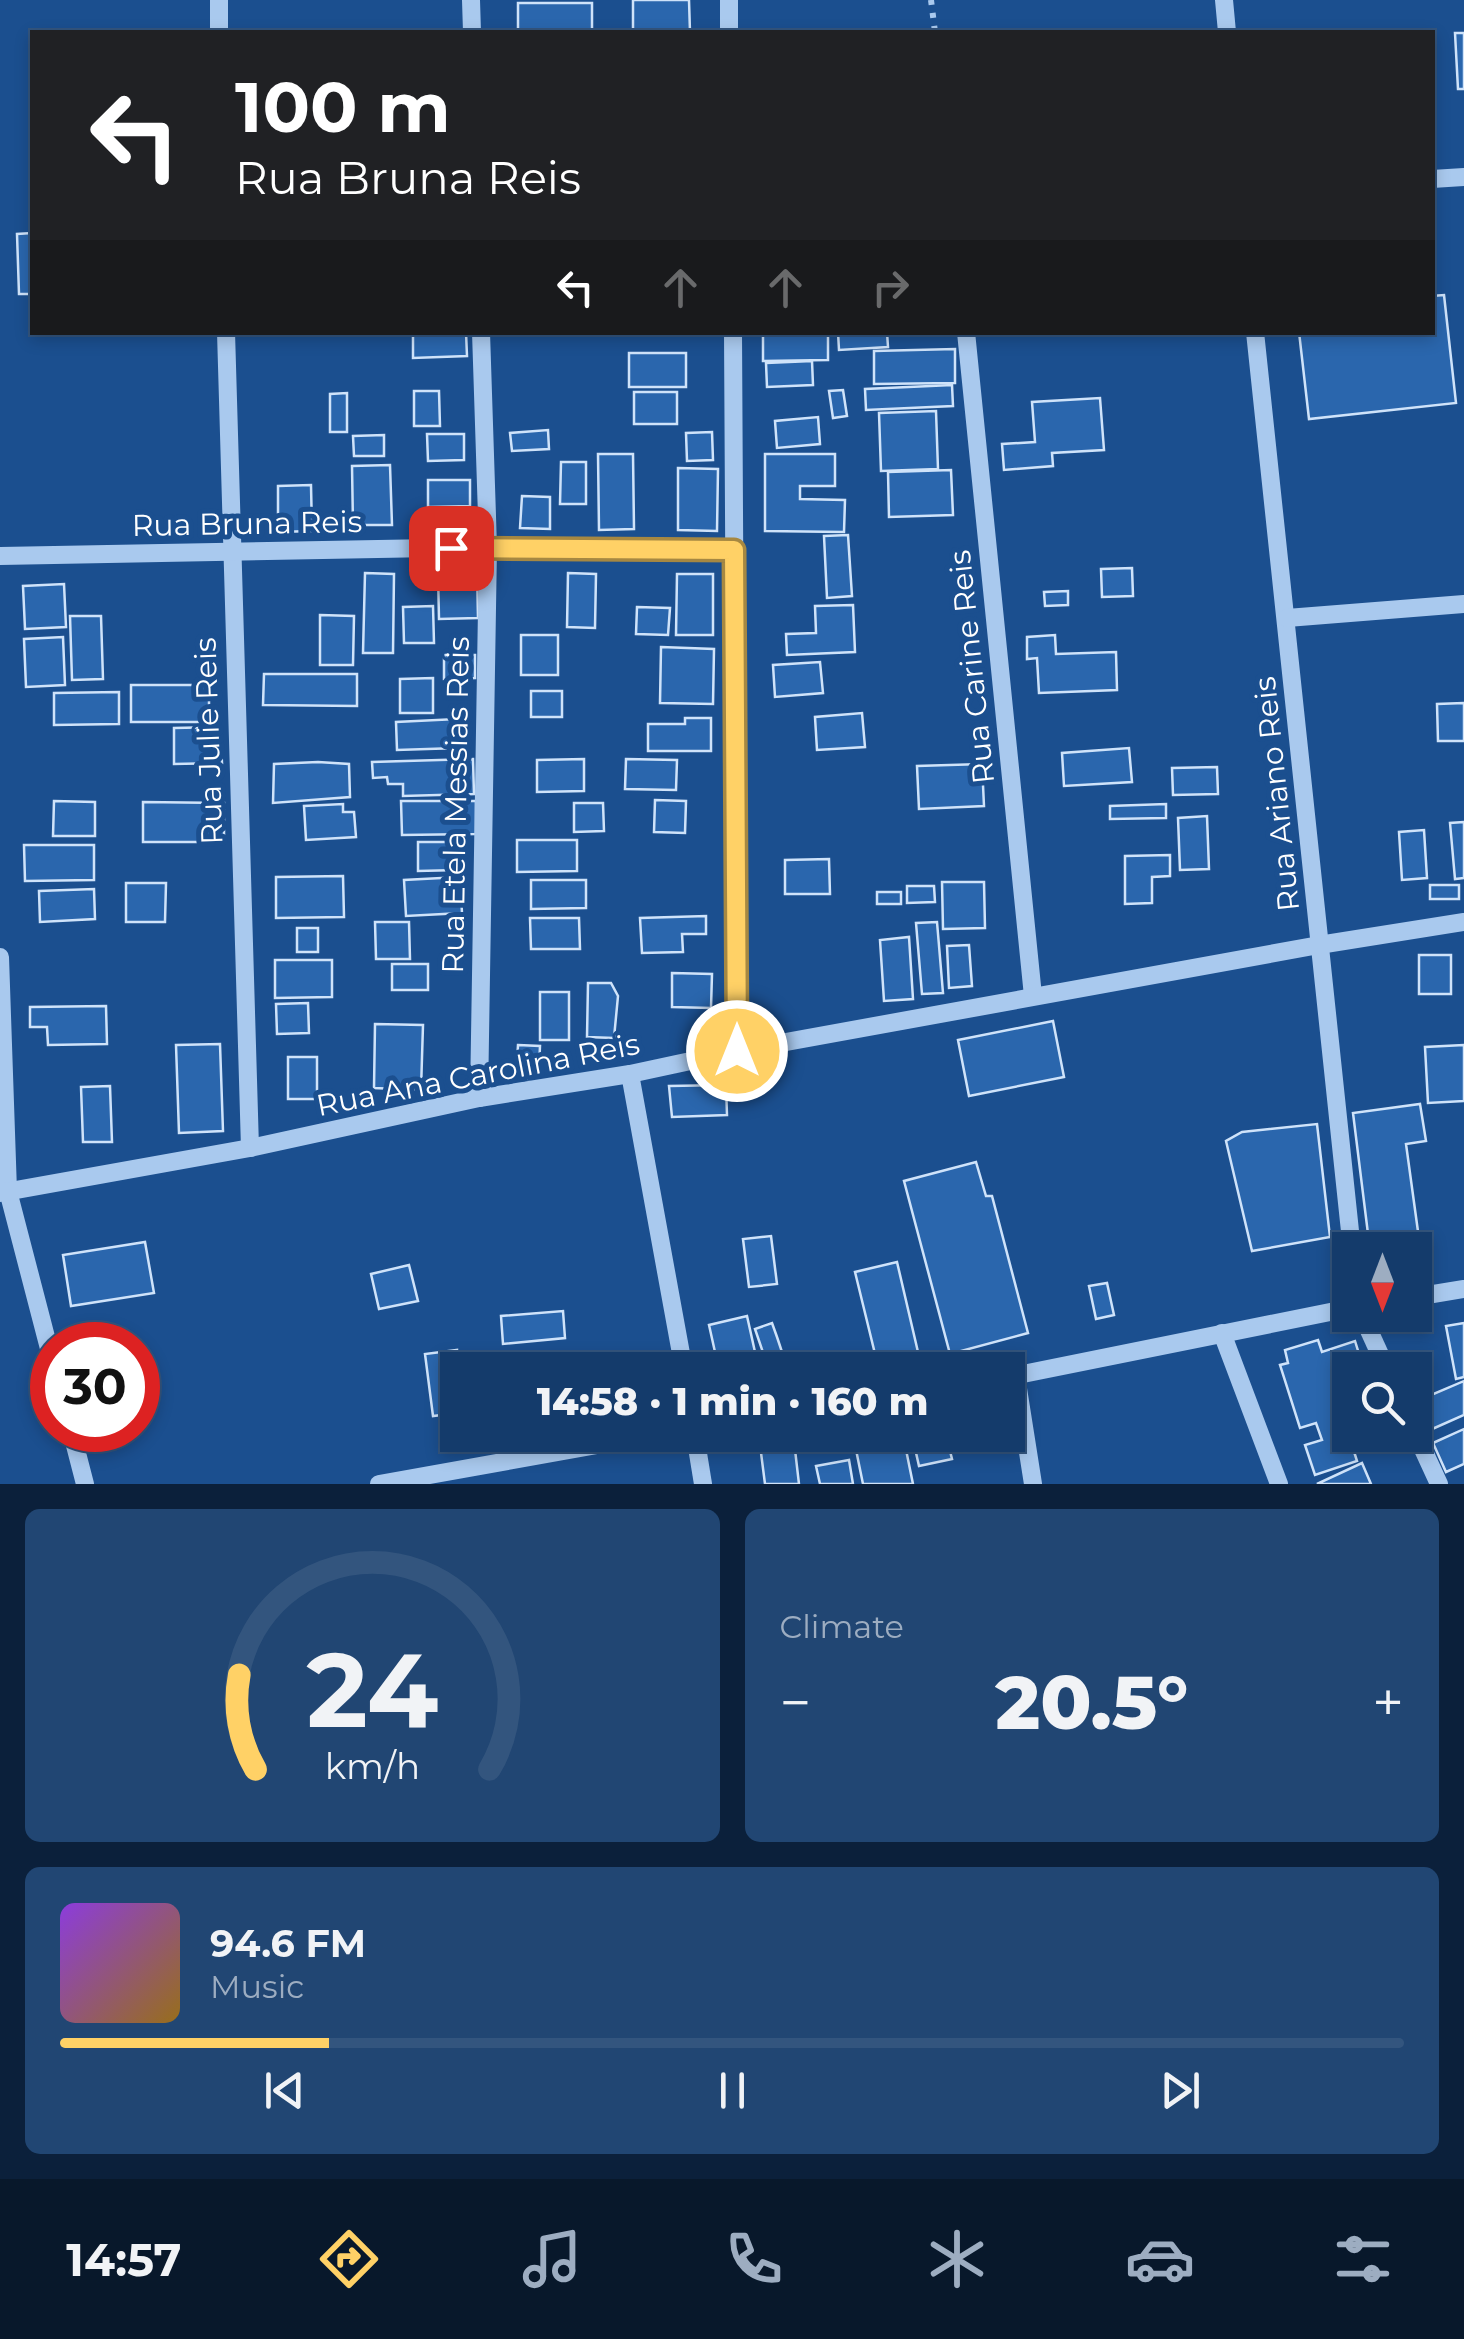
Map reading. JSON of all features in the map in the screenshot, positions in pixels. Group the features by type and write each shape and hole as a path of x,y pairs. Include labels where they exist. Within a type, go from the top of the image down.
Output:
{"street":[{"path":"219,0 220,30"},
{"path":"471,0 472,30"},
{"path":"729,0 729,30"},
{"path":"1224,0 1227,30"},
{"path":"1435,180 1464,177"},
{"name":"Rua Julie Reis","path":"226,335 250,1148"},
{"name":"Rua Etela Messias Reis","path":"479,1098 488,547 481,335"},
{"path":"733,335 737,1051"},
{"name":"Rua Carine Reis","path":"966,335 1033,996"},
{"name":"Rua Ariano Reis","path":"1255,335 1350,1232"},
{"name":"Rua Bruna Reis","path":"0,556 488,547 734,550"},
{"path":"1287,618 1464,604"},
{"name":"Rua Ana Carolina Reis","path":"4,1192 250,1148 479,1098 630,1074 1320,944 1464,922"},
{"path":"0,957 4,1192 41,1322"},
{"path":"630,1074 681,1352"},
{"path":"1432,1294 1464,1289"},
{"path":"1025,1373 1332,1312"},
{"path":"1222,1333 1280,1484"},
{"path":"1025,1443 1033,1484"},
{"path":"77,1452 85,1484"},
{"path":"379,1484 557,1452"},
{"path":"698,1452 703,1484"},
{"path":"1424,1452 1439,1484"}],"path":[{"path":"932,0 935,30"}],"building":[{"path":"633,0 689,0 690,30 633,30"},
{"path":"518,3 592,3 592,30 518,30"},
{"path":"1455,33 1464,33 1464,89 1458,89"},
{"path":"30,233 30,294 19,294 17,234"},
{"path":"1444,295 1456,403 1309,419 1299,335 1435,335 1435,296"},
{"path":"413,335 466,335 467,356 413,358"},
{"path":"763,335 828,335 828,360 763,361"},
{"path":"838,335 887,335 888,347 839,350"},
{"path":"955,349 955,383 874,384 874,351"},
{"path":"629,353 686,353 686,387 629,387"},
{"path":"812,361 813,385 767,387 766,363"},
{"path":"952,385 953,406 866,410 865,389"},
{"path":"843,390 847,416 833,418 829,391"},
{"path":"414,391 439,391 440,426 414,426"},
{"path":"634,392 677,392 677,424 634,424"},
{"path":"347,393 347,432 330,432 330,394"},
{"path":"1100,398 1104,450 1052,453 1053,466 1004,470 1002,444 1035,442 1032,402"},
{"path":"936,411 938,469 881,471 879,413"},
{"path":"818,417 820,444 777,448 775,421"},
{"path":"548,430 549,449 512,451 510,433"},
{"path":"712,432 713,460 687,461 686,433"},
{"path":"427,434 464,434 464,460 428,461"},
{"path":"384,435 384,456 354,456 353,436"},
{"path":"598,454 633,454 634,529 599,530"},
{"path":"765,454 835,454 835,486 800,486 800,499 845,500 844,532 765,531"},
{"path":"561,462 586,462 586,504 560,504"},
{"path":"390,465 392,525 353,525 352,466"},
{"path":"678,468 718,469 717,531 678,530"},
{"path":"951,470 953,515 889,517 888,472"},
{"path":"428,480 470,480 470,506 428,507"},
{"path":"311,485 312,531 278,532 278,486"},
{"path":"522,496 550,497 550,529 520,528"},
{"path":"848,535 852,596 827,598 824,536"},
{"path":"1132,568 1133,596 1102,597 1101,569"},
{"path":"365,573 394,574 393,653 363,653"},
{"path":"438,573 477,573 478,618 439,619"},
{"path":"568,573 596,574 595,628 567,627"},
{"path":"677,574 713,574 713,635 676,635"},
{"path":"64,584 66,627 25,629 23,586"},
{"path":"1068,591 1068,605 1045,606 1044,592"},
{"path":"853,605 855,652 787,655 786,634 816,633 815,606"},
{"path":"433,606 434,643 404,643 403,607"},
{"path":"637,607 670,608 668,635 636,634"},
{"path":"320,615 354,616 353,665 320,665"},
{"path":"70,616 101,616 103,679 72,680"},
{"path":"521,635 558,635 558,675 521,675"},
{"path":"1055,635 1056,654 1116,652 1117,690 1039,693 1037,658 1027,659 1027,637"},
{"path":"63,637 65,685 26,687 24,639"},
{"path":"661,647 714,649 713,704 660,703"},
{"path":"444,655 475,655 475,678 444,679"},
{"path":"820,662 823,693 775,697 773,665"},
{"path":"264,674 357,674 357,706 263,705"},
{"path":"433,678 433,713 400,713 400,679"},
{"path":"131,685 209,685 209,722 131,722"},
{"path":"531,691 562,691 562,717 531,717"},
{"path":"119,692 119,724 54,725 54,693"},
{"path":"1464,703 1464,741 1438,741 1437,704"},
{"path":"862,713 865,747 817,750 815,717"},
{"path":"685,718 711,718 711,751 648,751 648,724 685,724"},
{"path":"457,719 458,748 397,750 396,722"},
{"path":"220,727 222,763 174,764 174,728"},
{"path":"1129,748 1132,782 1064,786 1062,753"},
{"path":"473,759 474,794 403,796 403,784 388,784 387,777 373,778 372,762"},
{"path":"584,759 584,791 537,792 537,760"},
{"path":"626,759 677,760 676,790 625,789"},
{"path":"274,764 349,764 350,797 273,803"},
{"path":"982,764 984,806 919,809 917,766"},
{"path":"1217,767 1218,794 1173,795 1172,768"},
{"path":"655,800 686,801 685,833 654,832"},
{"path":"54,801 95,802 95,836 53,836"},
{"path":"401,801 476,801 476,834 402,835"},
{"path":"143,802 224,803 224,842 143,842"},
{"path":"574,803 603,803 604,831 574,832"},
{"path":"343,804 343,812 354,812 356,837 306,840 304,806"},
{"path":"1166,804 1166,818 1110,819 1110,806"},
{"path":"1207,816 1209,869 1180,870 1178,818"},
{"path":"1464,822 1464,878 1455,879 1450,823"},
{"path":"1424,830 1427,878 1402,880 1399,832"},
{"path":"517,840 577,840 577,871 517,872"},
{"path":"418,842 457,842 458,870 418,871"},
{"path":"24,845 94,845 94,880 25,881"},
{"path":"1170,855 1170,876 1152,877 1152,903 1125,904 1125,856"},
{"path":"829,859 830,894 785,894 785,860"},
{"path":"343,876 344,917 276,918 276,877"},
{"path":"460,877 462,913 406,916 404,880"},
{"path":"531,880 586,880 586,908 531,909"},
{"path":"942,882 984,882 985,928 943,929"},
{"path":"126,883 166,883 165,922 126,922"},
{"path":"1430,885 1459,885 1459,899 1430,899"},
{"path":"907,886 934,886 935,902 907,903"},
{"path":"94,889 95,919 40,922 39,891"},
{"path":"877,892 901,892 901,904 877,904"},
{"path":"706,916 706,934 682,934 683,952 642,953 640,918"},
{"path":"530,918 579,918 580,949 531,949"},
{"path":"375,922 409,922 410,959 376,959"},
{"path":"937,922 943,993 922,994 916,923"},
{"path":"297,928 318,928 318,952 297,952"},
{"path":"909,937 913,999 884,1001 880,940"},
{"path":"969,945 972,986 949,988 947,946"},
{"path":"1419,955 1451,955 1451,994 1419,994"},
{"path":"275,960 332,960 332,997 275,998"},
{"path":"392,964 428,964 428,990 392,990"},
{"path":"672,973 712,974 711,1008 672,1007"},
{"path":"588,983 611,983 618,996 614,1038 587,1037"},
{"path":"540,992 569,992 569,1040 540,1040"},
{"path":"308,1003 309,1033 277,1034 276,1004"},
{"path":"106,1006 107,1044 48,1045 47,1027 30,1027 30,1007"},
{"path":"1053,1021 1064,1077 969,1096 958,1040"},
{"path":"375,1024 423,1025 421,1090 374,1088"},
{"path":"220,1044 223,1131 179,1133 176,1045"},
{"path":"518,1045 540,1046 539,1068 529,1068 529,1079 516,1078"},
{"path":"1464,1045 1464,1101 1428,1103 1425,1047"},
{"path":"288,1057 317,1057 317,1099 288,1099"},
{"path":"726,1085 727,1115 672,1117 669,1086"},
{"path":"110,1086 112,1142 83,1142 81,1087"},
{"path":"1420,1104 1426,1141 1406,1144 1418,1232 1368,1232 1353,1113"},
{"path":"1317,1124 1330,1237 1252,1251 1226,1141 1242,1132"},
{"path":"976,1162 986,1196 992,1196 1028,1333 949,1352 904,1181"},
{"path":"771,1236 777,1284 749,1287 743,1239"},
{"path":"145,1242 154,1293 71,1306 63,1255"},
{"path":"897,1262 918,1352 875,1352 855,1272"},
{"path":"409,1265 418,1301 379,1309 371,1274"},
{"path":"1107,1283 1114,1315 1096,1319 1089,1286"},
{"path":"563,1311 565,1338 503,1344 501,1316"},
{"path":"747,1316 755,1352 715,1352 709,1325"},
{"path":"772,1323 782,1352 763,1352 755,1329"},
{"path":"1464,1323 1464,1377 1456,1379 1446,1326"},
{"path":"1318,1340 1322,1352 1355,1341 1358,1352 1332,1352 1332,1452 1354,1452 1357,1461 1315,1475 1305,1445 1322,1440 1316,1423 1300,1428 1280,1365 1288,1363 1285,1350"},
{"path":"440,1352 440,1415 433,1416 425,1354"},
{"path":"1464,1381 1464,1415 1432,1429 1432,1395"},
{"path":"1464,1429 1464,1464 1446,1472 1433,1443"},
{"path":"761,1452 795,1452 799,1484 765,1484"},
{"path":"856,1452 906,1452 913,1484 863,1484"},
{"path":"916,1452 950,1452 952,1459 919,1466"},
{"path":"849,1460 853,1484 820,1484 816,1466"},
{"path":"1362,1463 1371,1484 1317,1484"}],"route":[{"path":"451,548 734,550 737,1051"}]}
